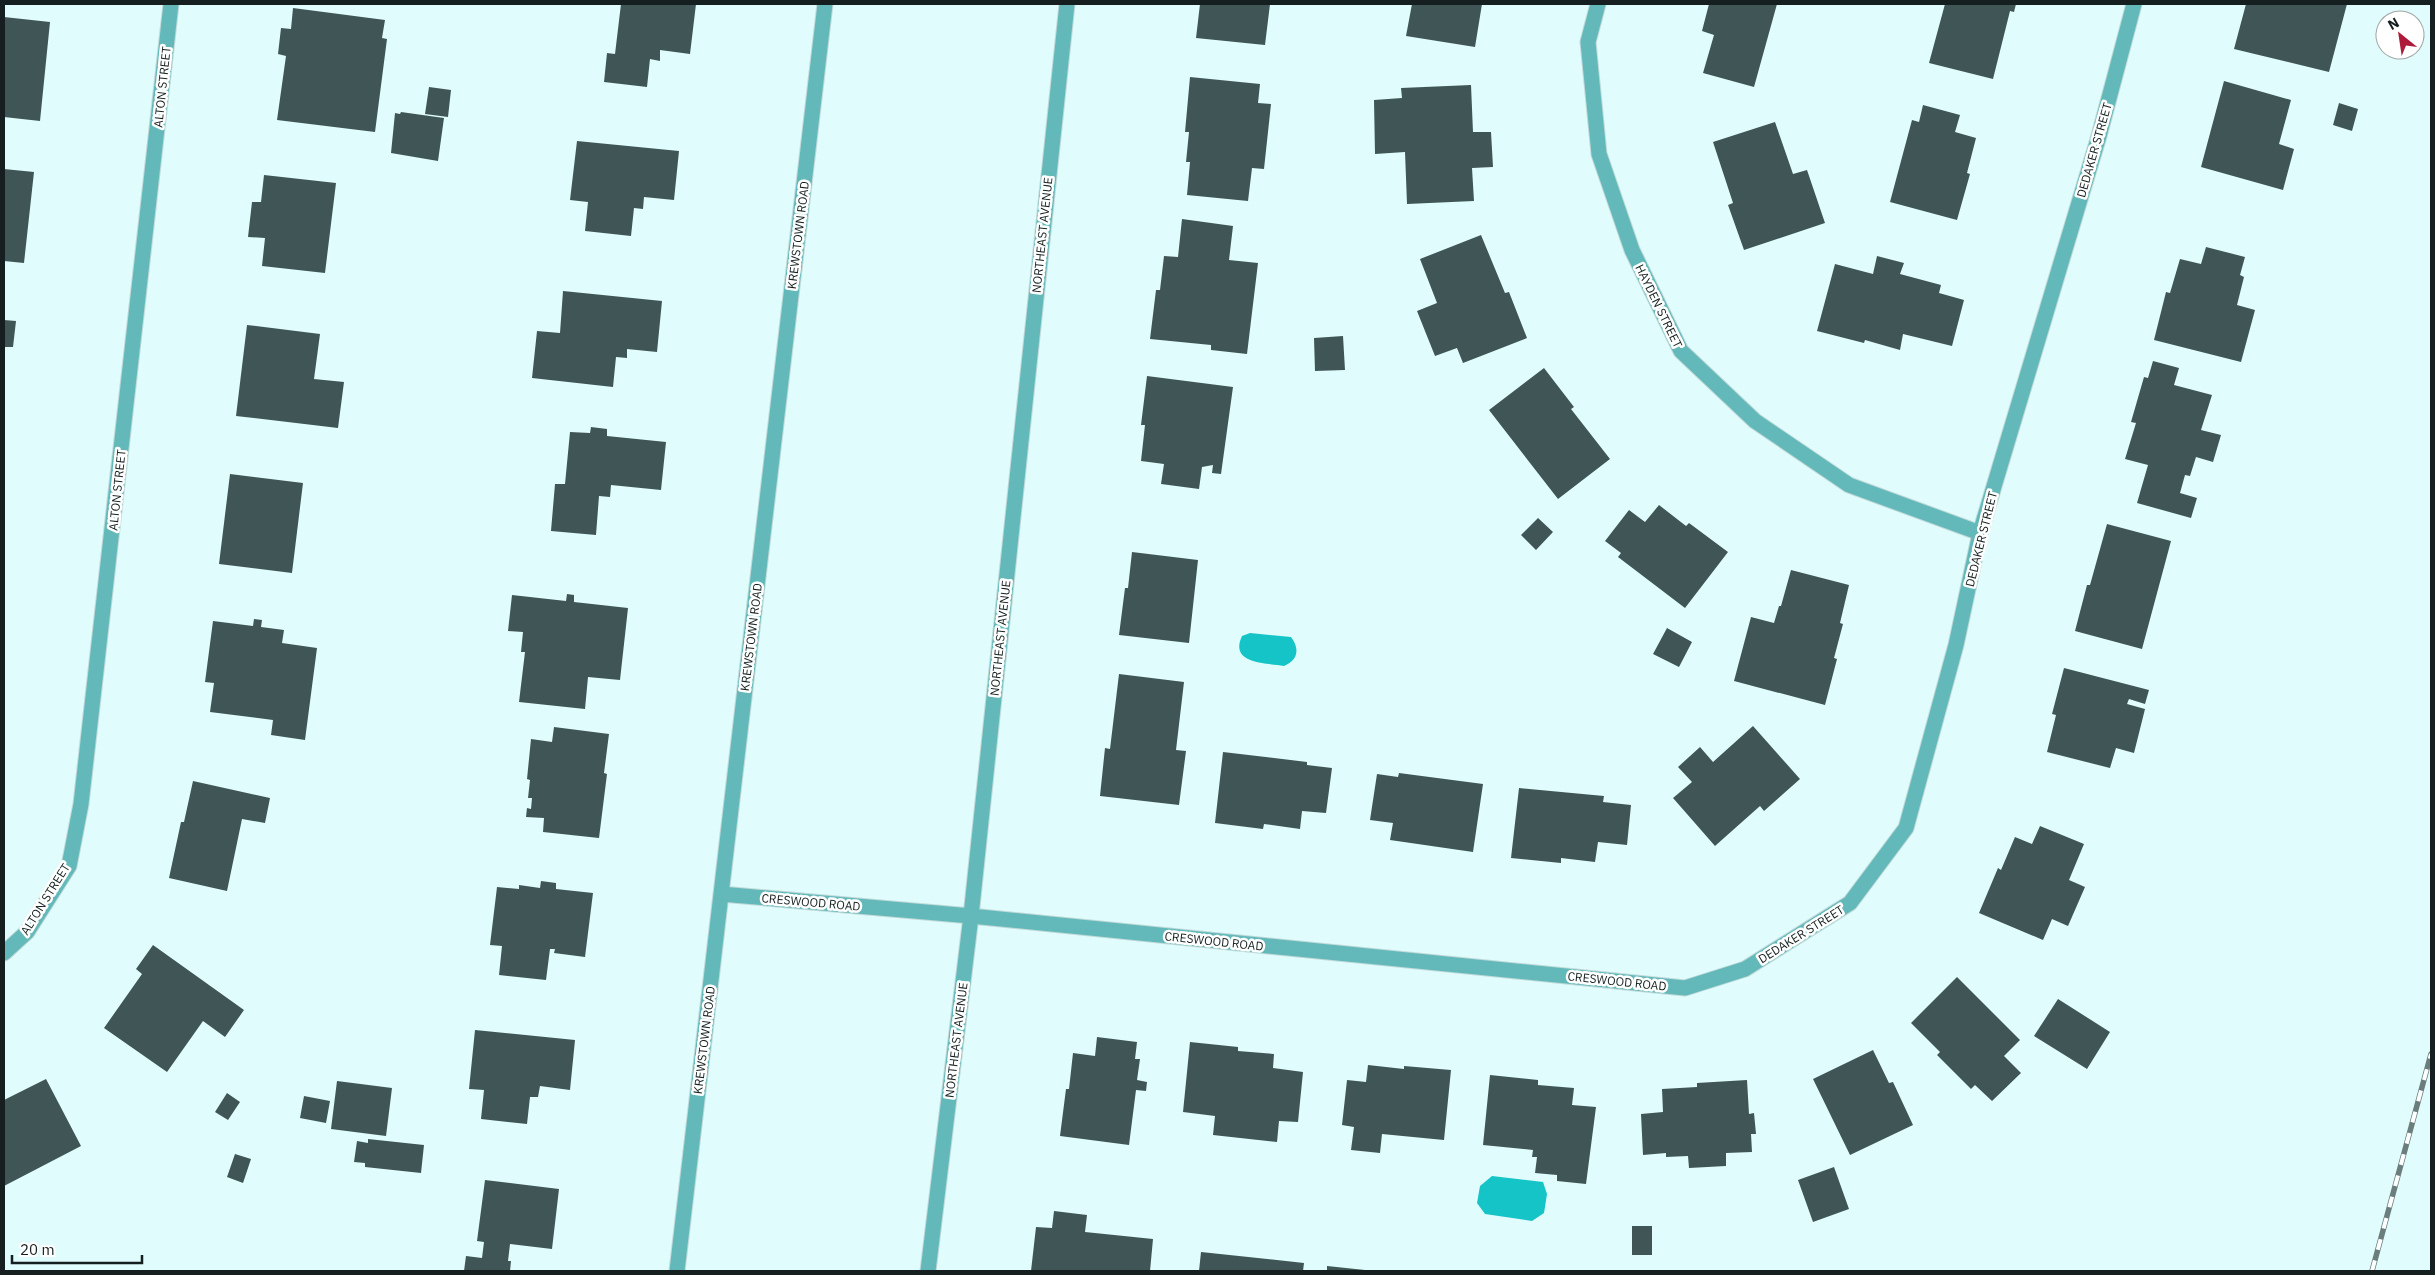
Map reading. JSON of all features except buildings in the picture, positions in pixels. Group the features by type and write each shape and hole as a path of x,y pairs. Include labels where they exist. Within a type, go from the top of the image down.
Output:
{"street":[{"name":"ALTON STREET","path":"4,953 27,932 69,866 81,804 171,4"},
{"name":"KREWSTOWN ROAD","path":"677,1271 825,4"},
{"name":"NORTHEAST AVENUE","path":"928,1271 971,916 1067,4"},
{"name":"HAYDEN STREET","path":"1598,4 1588,42 1598,154 1632,250 1681,352 1755,422 1849,485 1980,533"},
{"name":"DEDAKER STREET","path":"1706,981 1745,969 1850,903 1906,828 1956,645 1980,533 2096,146 2134,4"},
{"name":"CRESWOOD ROAD","path":"721,894 971,916 1685,988 1706,981"}],"water":[{"path":"1250,633 1291,637 1296,646 1295,657 1289,664 1284,666 1259,663 1245,657 1240,652 1239,645 1242,636"},
{"path":"1492,1176 1543,1182 1547,1194 1544,1213 1532,1221 1485,1214 1477,1203 1480,1186"}],"railway":[{"path":"2372,1271 2431,1054"}]}
